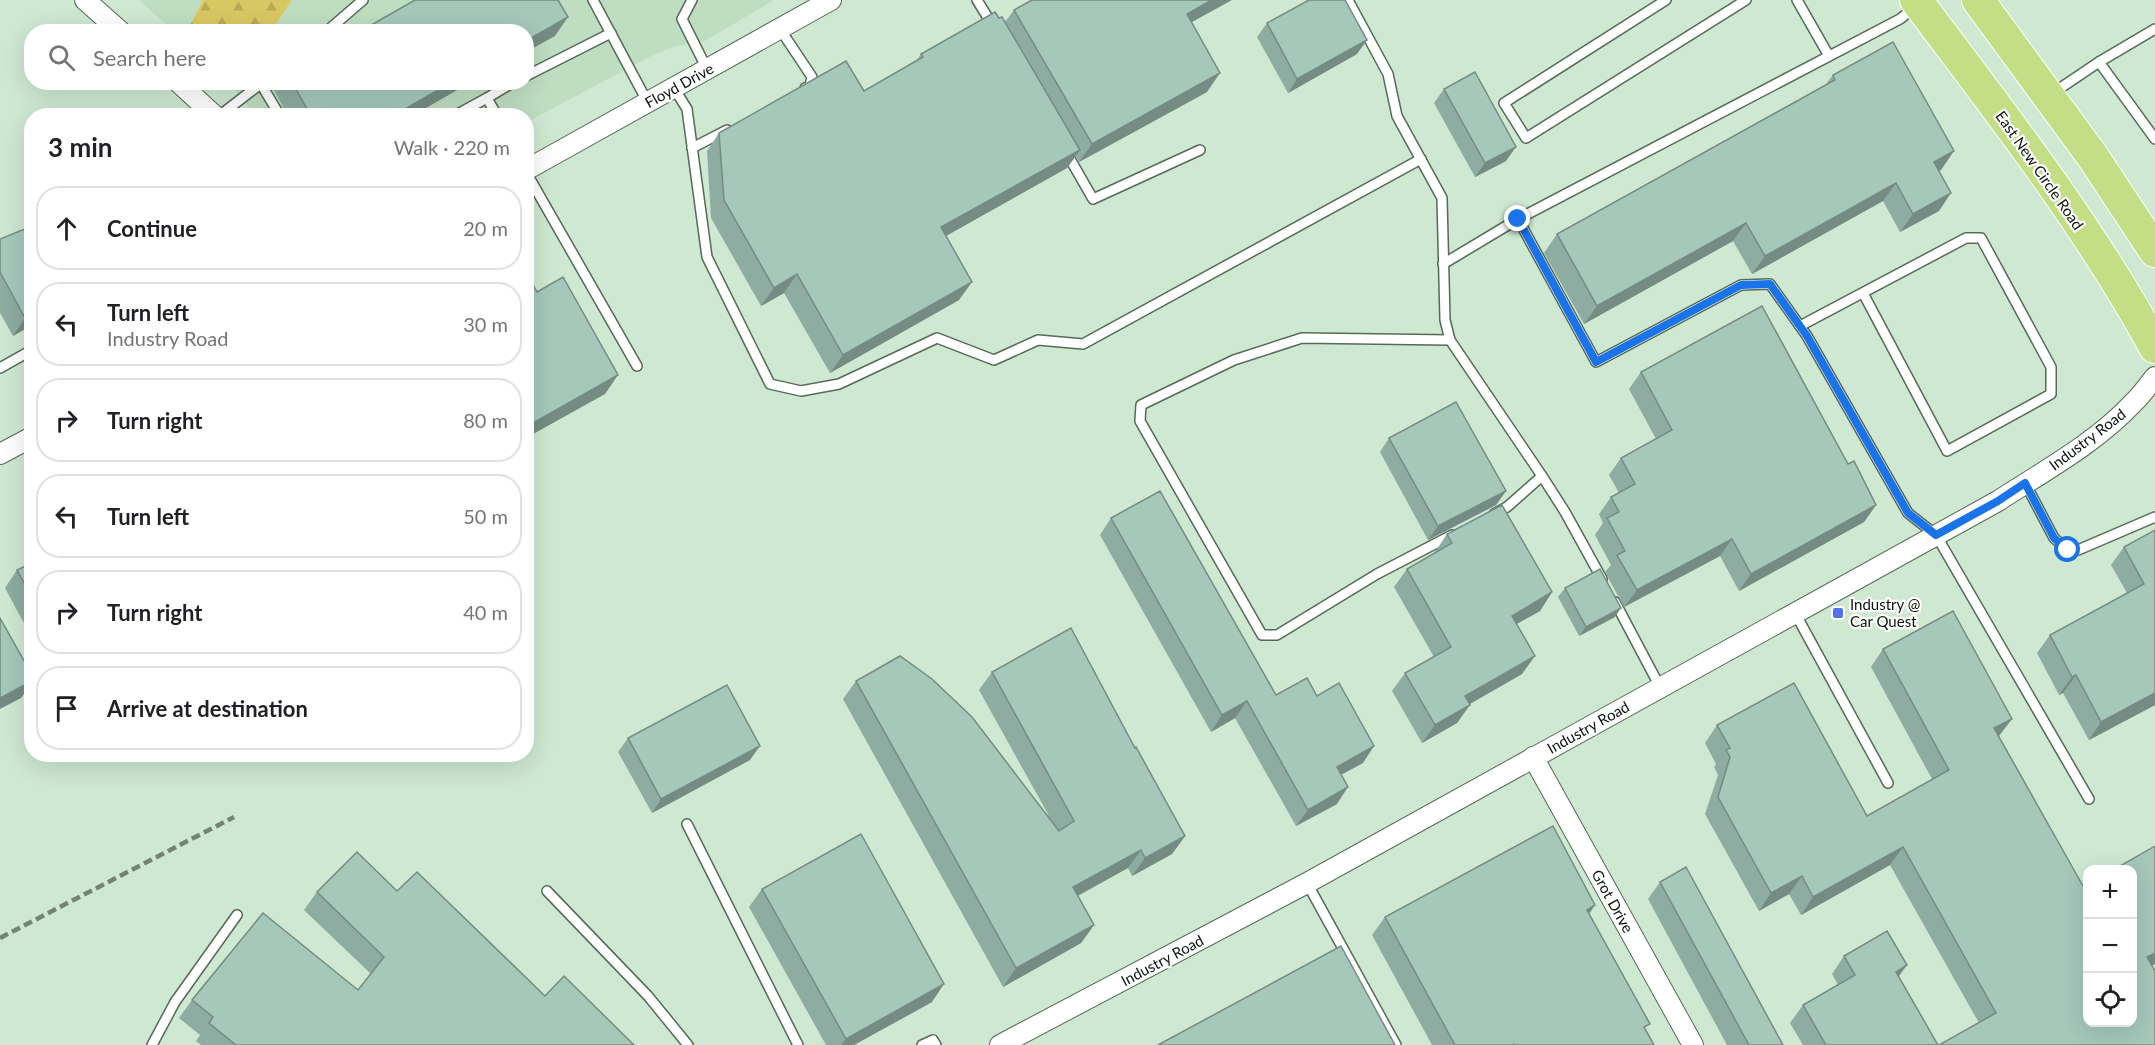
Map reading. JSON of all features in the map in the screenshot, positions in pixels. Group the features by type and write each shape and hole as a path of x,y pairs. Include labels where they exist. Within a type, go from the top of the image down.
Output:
{"highway":[{"path":"1978,0 2093,157 2155,251"},
{"name":"East New Circle Road","path":"1917,2 2062,199 2128,299 2155,347"}],"street":[{"path":"86,0 112,24"},
{"name":"Floyd Drive","path":"534,167 780,28 807,9 831,0"},
{"path":"187,90 208,108"},
{"name":"Industry Road","path":"1000,1045 1307,883 1998,501 2109,425 2134,402 2155,377"},
{"path":"0,454 24,441"},
{"name":"Grot Drive","path":"1533,757 1693,1045"}],"lane":[{"path":"335,24 363,0"},
{"path":"593,0 648,103"},
{"path":"692,0 682,19 707,69"},
{"path":"977,0 1001,40"},
{"path":"1348,0 1388,74 1397,116 1442,198 1445,320 1450,340 1565,512 1660,687"},
{"path":"1666,0 1504,103 1526,138 1746,0"},
{"path":"1797,0 1828,56"},
{"path":"1443,264 1518,219 1900,19 1917,2"},
{"path":"780,28 812,77 810,86 800,91"},
{"path":"2048,96 2155,29"},
{"path":"534,72 611,33"},
{"path":"2099,62 2155,140"},
{"path":"674,88 687,110 707,257 770,384 801,391 839,384 937,338 994,360 1038,340 1083,345 1421,159"},
{"path":"228,108 252,90"},
{"path":"266,90 276,108"},
{"path":"469,108 500,90"},
{"path":"487,98 493,108"},
{"path":"692,148 731,128"},
{"path":"1059,139 1093,199 1200,150"},
{"path":"534,185 637,366"},
{"path":"1518,219 1596,362 1741,285 1770,284 1800,326 1908,513 1936,535 2089,798"},
{"path":"1800,326 1863,292 1966,238 1981,238 2051,367 2050,394 1947,451 1863,292"},
{"path":"1450,340 1302,338 1234,360 1141,405 1140,421 1262,635 1276,635 1377,574 1457,533"},
{"path":"0,368 24,354"},
{"path":"1487,517 1507,507 1542,476"},
{"path":"2025,483 2054,538 2068,550 2078,550 2155,517"},
{"path":"1795,613 1888,783"},
{"path":"687,824 798,1045"},
{"path":"1307,883 1396,1045"},
{"path":"548,891 648,996 688,1045"},
{"path":"152,1045 176,1002 237,915"},
{"path":"922,1045 933,1040 936,1045"}],"shaded area":[{"path":"139,0 203,0 191,24 166,24"},
{"path":"292,0 774,0 703,42 679,45 651,56 534,118 534,108 250,108 235,90 534,90 534,24 276,24"}],"green space":[{"path":"203,0 292,0 276,24 191,24"}],"building":[{"path":"415,0 558,0 568,17 534,36 534,24 373,24"},
{"path":"1032,0 1212,0 1187,14 1220,73 1092,144 1014,10"},
{"path":"1309,0 1345,0 1367,40 1297,79 1267,23"},
{"path":"995,12 999,18 1002,17 1080,150 941,227 972,282 843,355 797,274 774,288 724,200 719,133 846,61 864,91 923,57 921,54"},
{"path":"1893,42 1954,151 1934,162 1951,193 1913,214 1896,183 1765,256 1746,223 1597,306 1557,234 1835,80 1833,75"},
{"path":"1475,72 1516,147 1485,163 1444,89"},
{"path":"296,90 438,90 407,108 307,108"},
{"path":"24,229 24,316 0,272 0,239"},
{"path":"563,277 618,375 534,422 534,287 537,292"},
{"path":"1762,306 1848,464 1854,461 1876,505 1751,574 1732,539 1637,590 1617,555 1625,551 1607,518 1619,512 1611,497 1635,484 1621,458 1672,430 1641,372"},
{"path":"1456,402 1506,491 1438,526 1389,438"},
{"path":"1160,491 1276,695 1307,678 1317,696 1339,683 1374,746 1337,767 1348,787 1308,810 1247,701 1222,715 1111,518"},
{"path":"1502,505 1552,592 1512,616 1535,656 1465,696 1470,705 1435,725 1405,673 1451,647 1407,569 1452,543 1447,534"},
{"path":"2155,530 2155,693 2101,722 2076,675 2072,677 2050,635 2144,584 2124,547"},
{"path":"24,567 24,583 17,570"},
{"path":"1600,569 1621,608 1586,627 1565,588"},
{"path":"1953,611 2012,719 1994,728 2083,886 2083,1027 2137,1027 2137,865 2122,865 2155,846 2155,953 2147,957 2155,971 2155,1045 1939,1045 1996,1013 1903,847 1813,897 1802,876 1771,893 1718,797 1730,757 1726,750 1730,748 1717,725 1794,683 1867,816 1949,770 1883,649"},
{"path":"0,618 24,661 24,685 0,698"},
{"path":"1071,628 1185,836 1145,858 1141,850 1073,887 1094,925 1016,968 856,681 900,656 932,679 972,717 1059,831 1074,821 992,672"},
{"path":"727,685 760,746 661,799 628,738"},
{"path":"1553,826 1595,905 1587,910 1650,1024 1644,1027 1654,1045 1455,1045 1385,917"},
{"path":"861,834 944,984 846,1039 762,889"},
{"path":"357,852 397,891 417,872 545,996 564,976 634,1045 236,1045 209,1023 213,1017 192,1000 263,913 358,990 384,957 317,892"},
{"path":"1686,867 1783,1045 1749,1045 1660,882"},
{"path":"1887,931 1907,965 1896,972 1938,1045 1826,1045 1803,1005 1855,975 1844,956"},
{"path":"1341,946 1395,1045 1158,1045"}],"railway":[{"path":"0,938 234,817"}],"place":[{"name":"Industry @ Car Quest","path":"1838,613"}],"route":[{"path":"1518,219 1596,362 1741,285 1770,284 1807,336 1908,513 1936,535 1998,501 2025,483 2054,538 2068,550"}]}
